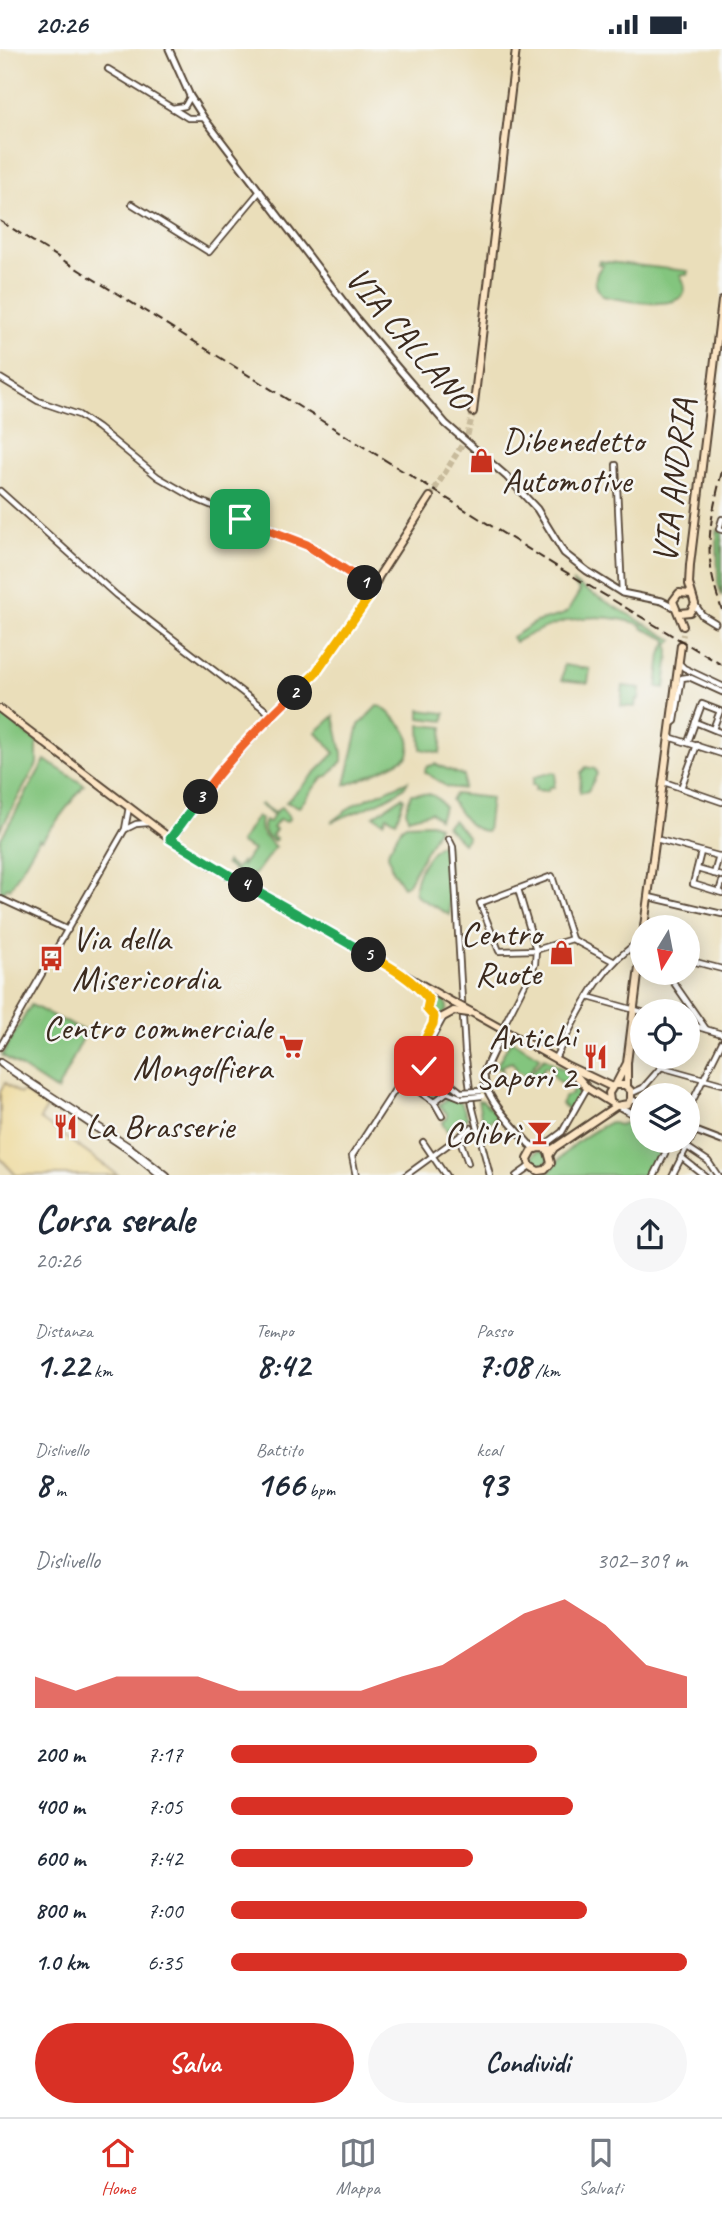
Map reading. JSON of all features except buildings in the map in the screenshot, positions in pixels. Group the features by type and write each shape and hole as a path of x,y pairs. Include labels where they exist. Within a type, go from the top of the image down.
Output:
{"main road":[{"path":"473,412 516,49"},
{"name":"VIA ANDRIA","path":"687,593 722,301"},
{"path":"170,839 214,779 272,715 315,674 369,597 379,576 430,496"},
{"path":"687,593 692,610 680,613 674,607 676,596 687,593"},
{"name":"VIA ANDRIA","path":"680,613 683,630 692,610"},
{"path":"646,915 681,645"},
{"path":"0,709 170,839 234,878 473,1014 505,1026 568,1066 614,1086 627,1086"},
{"path":"395,969 424,993 429,1000 427,1009 434,1017 449,1013 473,1014"},
{"path":"429,1000 439,995"},
{"path":"449,1013 451,1001"},
{"path":"630,1040 627,1063 627,1086 630,1094"},
{"path":"615,1104 609,1093 627,1063"},
{"path":"568,1066 587,1088 615,1104 628,1104 630,1099"},
{"path":"541,1149 551,1163 542,1173 530,1166 528,1159 541,1149 615,1104"}],"street":[{"name":"VIA CALLANO","path":"169,49 190,96 204,118 356,318 446,424 506,476 537,509 564,554 622,593 662,601 674,607"},
{"path":"108,69 187,118 204,118"},
{"path":"172,108 185,106 190,96"},
{"path":"132,204 209,252 260,190"},
{"path":"0,378 38,401 79,415 158,478 188,495 307,545 373,588"},
{"path":"615,465 622,593"},
{"path":"0,491 116,595 272,715"},
{"path":"721,529 722,519"},
{"path":"662,601 676,596"},
{"path":"692,610 715,624"},
{"path":"679,663 722,686"},
{"path":"670,725 675,721 682,678 689,677 722,692"},
{"path":"688,742 702,704 720,711 713,729"},
{"path":"695,722 722,733"},
{"path":"669,737 722,754"},
{"path":"681,788 697,745"},
{"path":"664,782 722,802"},
{"path":"0,1047 125,829 129,807"},
{"path":"125,829 136,824 151,823"},
{"path":"449,839 453,847 465,1052 472,1105 490,1175"},
{"path":"656,839 720,857 713,874"},
{"path":"701,852 693,884 721,892 722,882"},
{"path":"697,869 722,876"},
{"path":"572,939 536,950 499,951 480,903 552,876 572,939 612,961"},
{"path":"518,889 536,950 532,973 485,1071 484,1092 541,1149 562,1132 587,1088"},
{"path":"649,897 722,914"},
{"path":"1,899 68,930"},
{"path":"555,1058 588,997 612,961 630,949"},
{"path":"700,963 722,969"},
{"path":"675,985 706,1029"},
{"path":"588,997 630,1009"},
{"path":"420,1062 449,1013"},
{"path":"421,1073 420,1062 434,1017"},
{"path":"700,1027 722,1034"},
{"path":"700,1086 722,1042"},
{"path":"356,1175 352,1156 409,1069 410,1062 420,1062 462,1095"},
{"path":"0,1063 167,1175"},
{"path":"409,1069 413,1074 421,1073 447,1091 462,1095 484,1092"},
{"path":"647,1083 659,1069"},
{"path":"668,1069 722,1084"},
{"path":"412,1087 434,1102 442,1116"},
{"path":"434,1102 447,1091"},
{"path":"615,1104 630,1112"},
{"path":"405,1175 471,1128"},
{"path":"700,1134 722,1142"},
{"path":"459,1137 468,1163"},
{"path":"423,1142 446,1175"},
{"path":"129,1149 160,1175"},
{"path":"654,1175 665,1153"},
{"path":"672,1175 683,1153"},
{"path":"696,1153 708,1161 718,1175"},
{"path":"681,1157 705,1175"},
{"path":"516,1175 530,1166"}],"green space":[{"path":"599,261 688,271 687,275 680,275 685,288 681,297 672,302 642,302 603,296 595,281 603,265 598,264"},
{"path":"717,530 722,532 722,596 718,583"},
{"path":"572,582 673,640 668,643 665,688 657,687 661,654 666,639 642,628 642,625 609,618 577,619 546,627 515,642 512,637 536,622 568,611 580,591"},
{"path":"564,665 590,669 588,683 562,680"},
{"path":"623,686 640,688 635,707 621,706"},
{"path":"377,706 382,707 404,728 409,740 408,755 345,785 359,725"},
{"path":"420,710 445,713 444,721 420,718"},
{"path":"0,713 37,742 37,764 0,830"},
{"path":"334,716 342,761 329,775 321,779 299,807 286,802 335,753 316,732"},
{"path":"420,725 443,727 440,753 421,749"},
{"path":"45,760 84,785 42,840 39,839 10,889 6,887 1,896 0,840"},
{"path":"435,764 464,776 463,789 447,787 425,772 426,767"},
{"path":"586,767 595,769 597,774 588,791 580,793 581,773"},
{"path":"553,772 556,774 554,787 549,787 548,791 535,790 536,786 532,785 534,777"},
{"path":"408,781 387,798 331,822 355,804"},
{"path":"411,794 437,798 444,807 439,819 431,812 408,818 406,810"},
{"path":"455,794 491,798 487,831 475,828 466,821 451,800"},
{"path":"402,797 404,799 396,821 387,816 384,822 374,816"},
{"path":"260,805 275,813 281,807 290,818 286,822 279,820 273,828 276,830 272,836 276,839 274,841 263,827 265,821 268,823 274,815"},
{"path":"257,816 261,819 262,832 275,847 255,874 242,877 225,864 226,862 236,869 241,862 242,866 253,850 240,843"},
{"path":"453,820 468,837 463,843 446,826"},
{"path":"431,823 438,826 438,829 407,885 403,887 392,870 389,849 406,824"},
{"path":"442,843 447,845 450,915 418,897 415,892 423,864"},
{"path":"439,999 447,1007 439,1015 431,1007"},
{"path":"31,1005 86,1032 57,1091 2,1055"},
{"path":"511,1040 540,1057 526,1076 517,1070 512,1062 501,1066 503,1071 496,1067"},
{"path":"544,1058 565,1070 571,1084 580,1089 570,1111 561,1104 565,1096 572,1094 573,1087 559,1081 552,1069 545,1066 538,1076 526,1079"},
{"path":"425,1079 442,1093 433,1097 420,1089 416,1080"},
{"path":"449,1098 461,1102 468,1118 447,1131 442,1123 447,1114 439,1105"},
{"path":"478,1100 483,1101 498,1116 483,1126"},
{"path":"630,1121 630,1153 659,1153 648,1175 548,1175 575,1144 610,1122 619,1125"},
{"path":"537,1151 543,1151 548,1159 546,1165 537,1167 532,1162 532,1156"}],"sand":[{"path":"5,1083 20,1094 23,1091 47,1108 40,1119 118,1175 16,1175 0,1158 0,1092"}],"tunnel":[{"path":"430,497 467,437 473,412"},
{"path":"681,645 683,634"}],"railway":[{"path":"0,221 559,568 722,665"},
{"path":"722,471 710,541 712,573 722,610"}],"place":[{"name":"Dibenedetto Automotive","path":"482,460"},
{"name":"Centro Ruote","path":"561,953"},
{"name":"Via della Misericordia","path":"52,958"},
{"name":"Centro commerciale Mongolfiera","path":"292,1047"},
{"name":"Antichi Sapori 2","path":"596,1056"},
{"name":"La Brasserie","path":"65,1126"},
{"name":"Colibrì","path":"540,1133"}],"route":[{"path":"240,519 307,545 373,588 315,674 272,715 214,779 170,839 395,969 424,993 429,1000 428,1011 434,1017 431,1030 415,1056 424,1066"}]}
